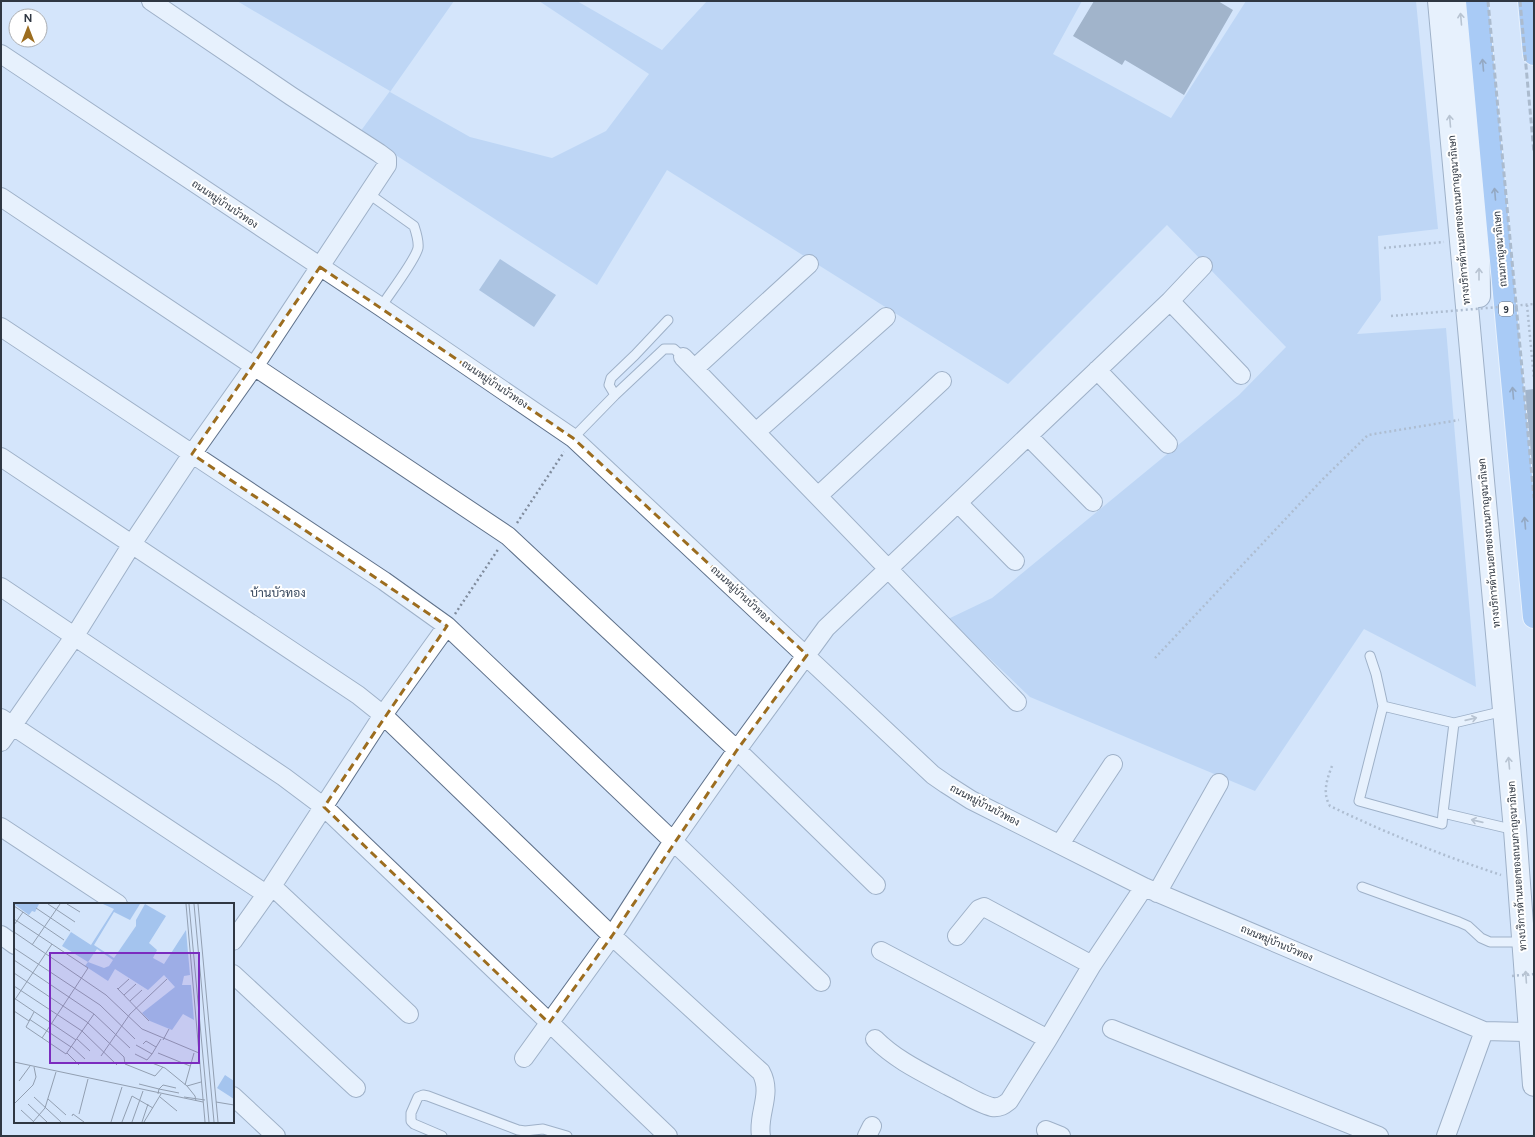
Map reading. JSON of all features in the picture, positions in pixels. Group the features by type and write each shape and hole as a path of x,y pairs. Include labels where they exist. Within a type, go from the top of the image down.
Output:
{"highway":[{"name":"ถนนกาญจนาภิเษก","path":"1477,1 1534,618"},
{"path":"1529,1 1534,54"}],"main road":[{"name":"ทางบริการด้านนอกของถนนกาญจนาภิเษก","path":"1439,1 1515,830 1534,1085"},
{"path":"1460,1 1478,200 1479,439"}],"street":[{"path":"1,742 7,721 74,637 132,544 320,267 387,165 387,159 379,153 291,96 151,1"},
{"name":"ถนนหมู่บ้านบัวทอง","path":"1,54 381,307 574,438 807,655 933,775 946,784 971,800 1151,890 1484,1031 1529,1032"},
{"path":"1,197 508,536 737,750 876,885"},
{"path":"809,264 689,363 1017,702"},
{"path":"524,1058 612,936 673,841 826,628 1170,301 1203,266"},
{"path":"1170,301 1241,375"},
{"path":"756,432 886,317"},
{"path":"1,327 384,581 446,626 820,982"},
{"path":"1097,370 1168,444"},
{"path":"818,496 942,381"},
{"path":"1028,436 1093,502"},
{"path":"1,457 358,695 383,715 612,936 761,1072 765,1079 766,1087 760,1129 761,1136"},
{"path":"958,503 1015,562"},
{"path":"1,587 284,777 324,807 668,1136"},
{"path":"234,940 269,890 383,715 446,626"},
{"path":"7,721 269,890 409,1014"},
{"path":"1060,844 1113,764"},
{"path":"875,1039 887,1051 902,1061 963,1094 993,1107 1002,1107 1009,1101 1048,1040 1092,965 1151,890 1220,783"},
{"path":"1,827 116,903"},
{"path":"958,936 978,909 984,907 1092,965"},
{"path":"1,935 14,944"},
{"path":"881,951 1048,1040"},
{"path":"234,975 356,1088"},
{"path":"1112,1029 1379,1136"},
{"path":"1446,1136 1484,1031"},
{"path":"234,1097 276,1136"}],"lane":[{"path":"369,194 414,226 418,242 418,248 413,260 381,307"},
{"path":"615,395 609,385 611,378 668,320"},
{"path":"574,438 615,395 664,349 674,349 689,363"},
{"path":"1370,656 1376,674 1383,706 1359,801 1442,824 1454,724"},
{"path":"1383,706 1454,724 1504,712"},
{"path":"1443,813 1515,830"},
{"path":"1362,887 1459,922 1468,926 1481,938 1490,942 1523,942"},
{"path":"442,1136 414,1124 411,1121 411,1113 418,1097 423,1095 428,1096 518,1130 525,1131 543,1129 567,1136"}],"path":[{"path":"1384,248 1461,240"},
{"path":"1391,316 1534,304"},
{"path":"1527,305 1534,379"},
{"path":"1155,658 1323,479 1368,434 1477,417"},
{"path":"1332,766 1326,783 1327,800 1330,806 1378,829 1452,859 1519,880"},
{"path":"1512,976 1534,974"}],"highlighted area":[{"path":"320,267 573,438 807,655 737,750 612,936 549,1023 324,807 447,626 192,454"}],"shaded area":[{"path":"237,1 454,1 390,92 470,137 552,158 606,131 649,74 539,1 577,1 662,50 707,1 1082,1 1053,54 1171,118 1246,1 1416,1 1438,229 1378,236 1381,300 1357,334 1446,328 1476,687 1364,629 1255,791 1030,697 948,619 992,598 1239,395 1286,347 1167,225 1008,384 667,170 597,285 360,132 390,91"},
{"path":"500,259 556,295 534,327 479,290"}],"building":[{"path":"1094,1 1218,1 1233,10 1184,95 1125,60 1122,65 1073,36"},
{"path":"1534,389 1534,549 1518,391"}],"railway":[{"path":"1488,1 1534,498"},
{"path":"1520,1 1534,153"}],"district":[{"name":"บ้านบัวทอง","path":"278,593"}]}
